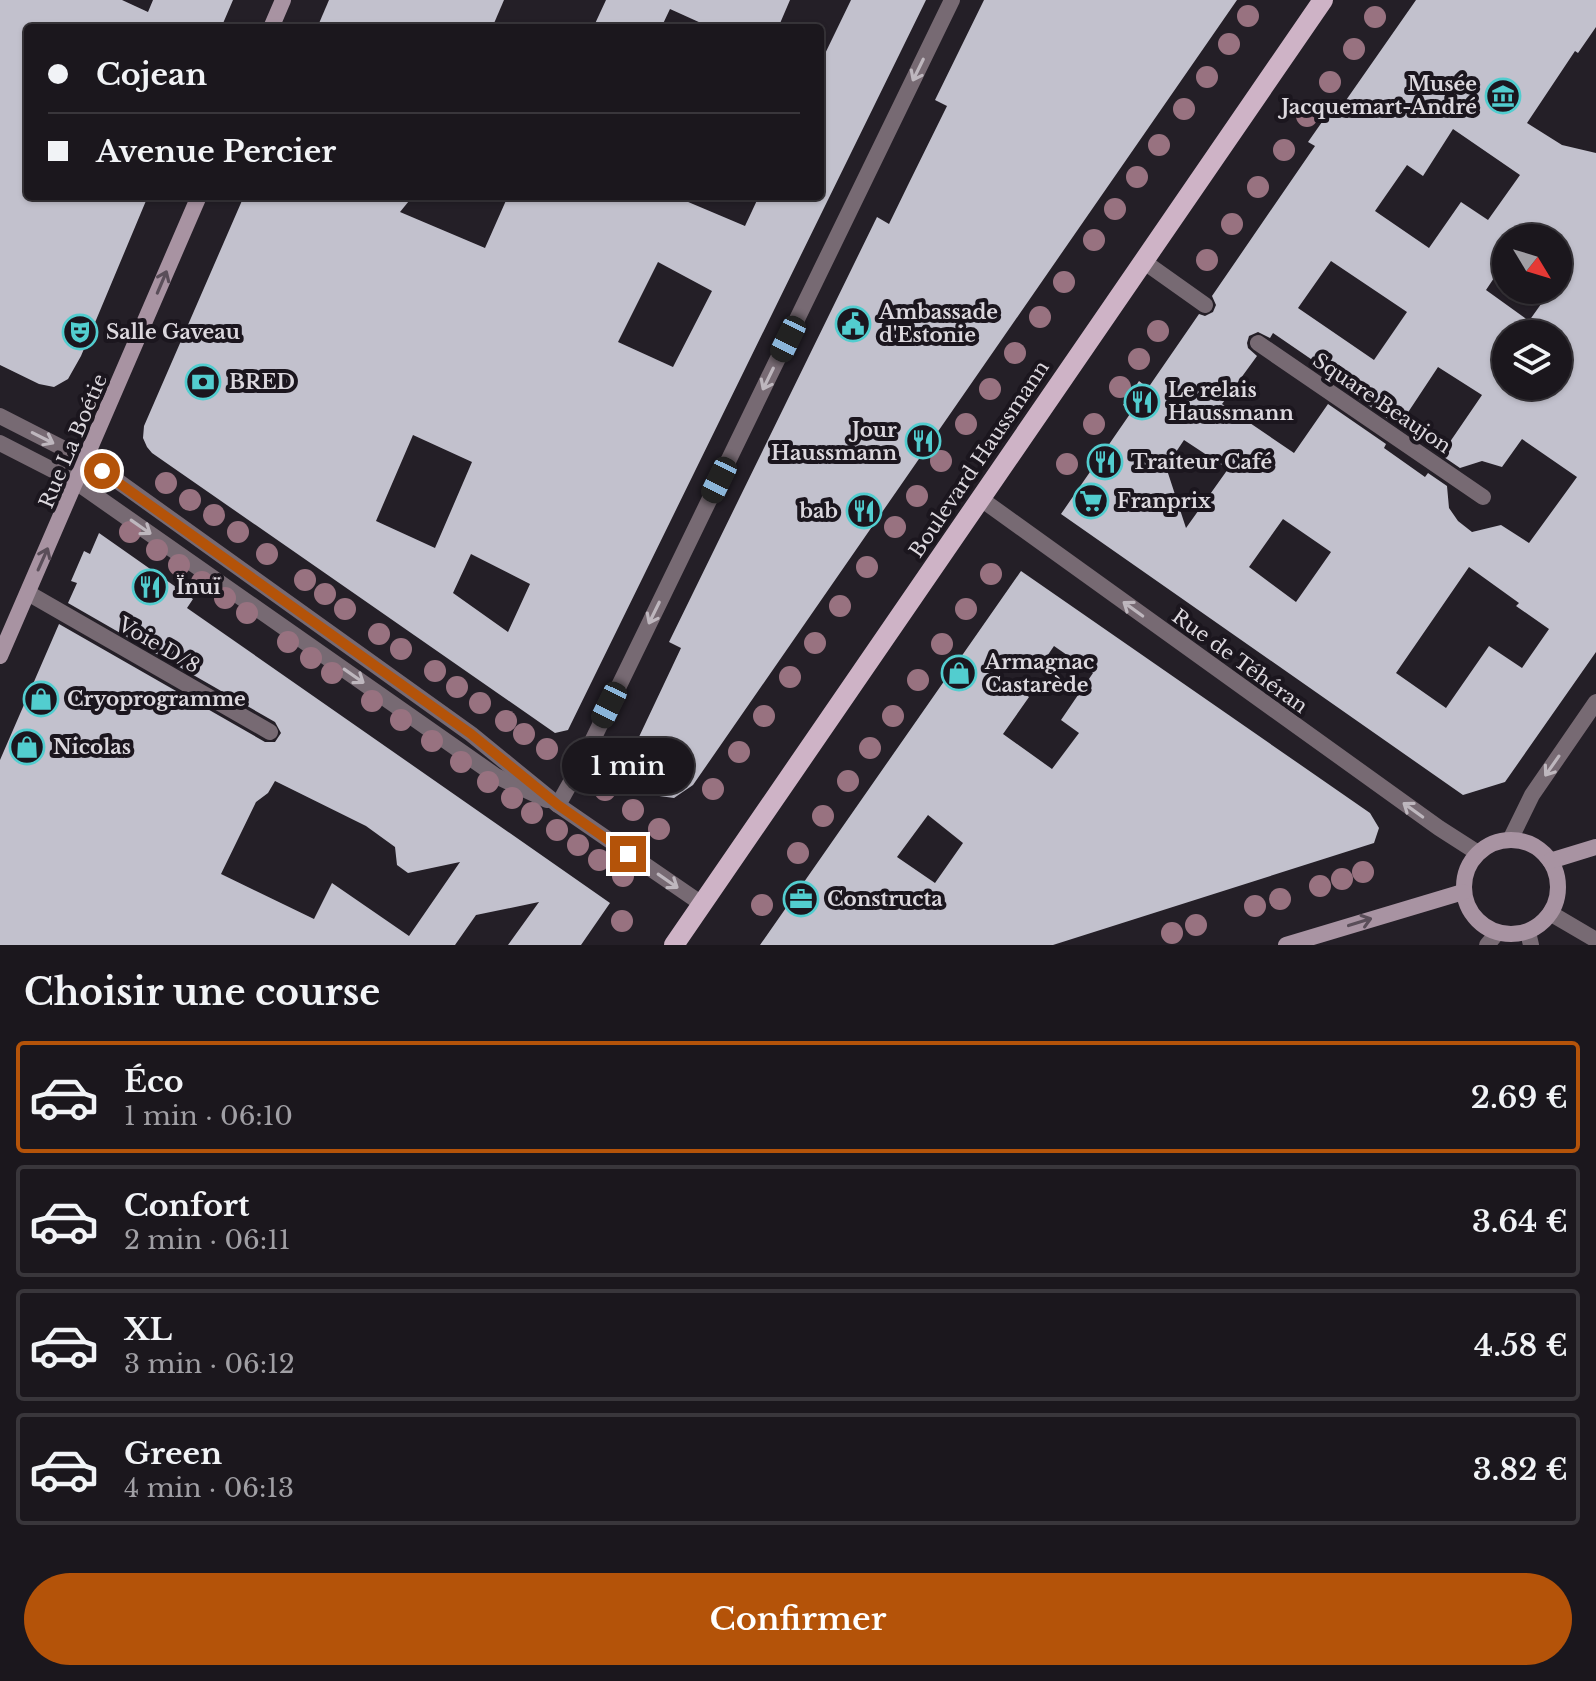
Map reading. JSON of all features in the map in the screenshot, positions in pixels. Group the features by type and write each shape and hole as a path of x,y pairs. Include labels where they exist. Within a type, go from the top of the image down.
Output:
{"main road":[{"name":"Boulevard Haussmann","path":"674,945 1323,0"}],"street":[{"path":"273,24 283,0"},
{"path":"558,805 952,0"},
{"name":"Rue La Boétie","path":"0,656 197,200"},
{"path":"1143,261 1205,305"},
{"name":"Square Beaujon","path":"1258,343 1483,497"},
{"path":"0,416 86,460 471,734 558,805 702,904"},
{"path":"0,443 76,482 496,776 558,805"},
{"name":"Rue de Téhéran","path":"981,499 1478,853"},
{"name":"Voie D/8","path":"28,593 270,732"},
{"path":"1510,840 1532,795 1596,702"},
{"path":"1510,840 1533,845 1550,861 1556,873 1557,898 1546,920 1530,939 1515,935 1492,939 1472,916 1463,892 1469,864 1478,853 1487,846 1510,840"},
{"path":"1550,861 1596,847"},
{"path":"1286,945 1463,892"},
{"path":"1550,913 1596,940"}],"building":[{"path":"0,0 122,0 148,12 153,0 233,0 223,24 24,24 24,200 146,200 81,356 68,379 54,387 39,384 0,365"},
{"path":"329,0 504,0 494,24 319,24"},
{"path":"606,0 790,0 780,24 703,24 670,9 663,24 595,24"},
{"path":"851,0 926,0 568,730 555,733 152,453 143,438 144,426 242,200 410,200 400,212 485,248 506,200 683,200 745,226 757,200 824,200 824,56","holes":["658,262 712,291 673,367 618,342","413,435 472,462 435,548 376,521","471,554 530,584 508,632 453,593"]},
{"path":"984,0 1237,0 693,785 674,798 652,795 634,781 629,758 681,648 669,642 877,217 889,224 947,106 935,100"},
{"path":"1416,0 1596,0 1596,27 1578,53 1575,51 1527,123 1562,145 1596,153 1596,652 1505,782 1463,795 1061,514 1132,411 1123,405 1139,381 1148,388 1199,314 1205,316 1213,312 1216,305 1212,296 1315,146 1308,142 1329,112 1335,116","holes":["1453,129 1520,175 1488,220 1461,202 1429,248 1375,211 1407,165 1423,176","1492,224 1572,224 1572,304 1541,304 1530,320 1572,320 1572,400 1492,400 1492,320 1528,320 1505,304 1492,304 1492,294 1486,290 1492,281","1331,261 1407,312 1374,360 1298,308","1258,332 1270,338 1273,333 1343,381 1340,386 1399,426 1438,367 1482,395 1441,455 1460,468 1482,461 1502,467 1522,439 1577,477 1529,543 1501,525 1472,532 1458,521 1449,508 1447,486 1428,473 1425,477 1384,448 1386,444 1328,404 1294,453 1222,404 1257,356 1248,348 1249,336","1184,440 1228,469 1186,528 1166,467","1283,519 1331,552 1296,602 1249,567","1469,567 1549,629 1522,668 1489,646 1446,708 1396,673"]},
{"path":"99,533 193,599 187,608 610,903 581,945 508,945 539,902 476,915 455,945 0,945 0,760 59,624 265,742 275,742 281,733 275,722 68,603 77,583 71,581 84,551 90,554","holes":["275,781 366,826 395,847 397,865 408,873 460,862 409,936 332,883 314,919 221,874 256,802 268,793"]},
{"path":"1021,571 1370,813 1379,828 1374,843 1053,945 760,945","holes":["1054,646 1093,673 1061,720 1079,733 1052,769 1003,734 1029,697 988,669 1041,665","928,815 963,843 935,883 897,857"]}],"place":[{"name":"Musée Jacquemart-André","path":"1503,96"},
{"name":"Ambassade d'Estonie","path":"853,324"},
{"name":"Salle Gaveau","path":"80,332"},
{"name":"BRED","path":"203,382"},
{"name":"Le relais Haussmann","path":"1142,402"},
{"name":"Jour Haussmann","path":"923,441"},
{"name":"Traiteur Café","path":"1105,462"},
{"name":"Franprix","path":"1091,501"},
{"name":"bab","path":"864,511"},
{"name":"Ïnuï","path":"150,587"},
{"name":"Armagnac Castarède","path":"959,673"},
{"name":"Cryoprogramme","path":"41,699"},
{"name":"Nicolas","path":"27,747"},
{"name":"Constructa","path":"801,899"}],"route":[{"path":"102,471 471,734 558,805 628,854"}]}
